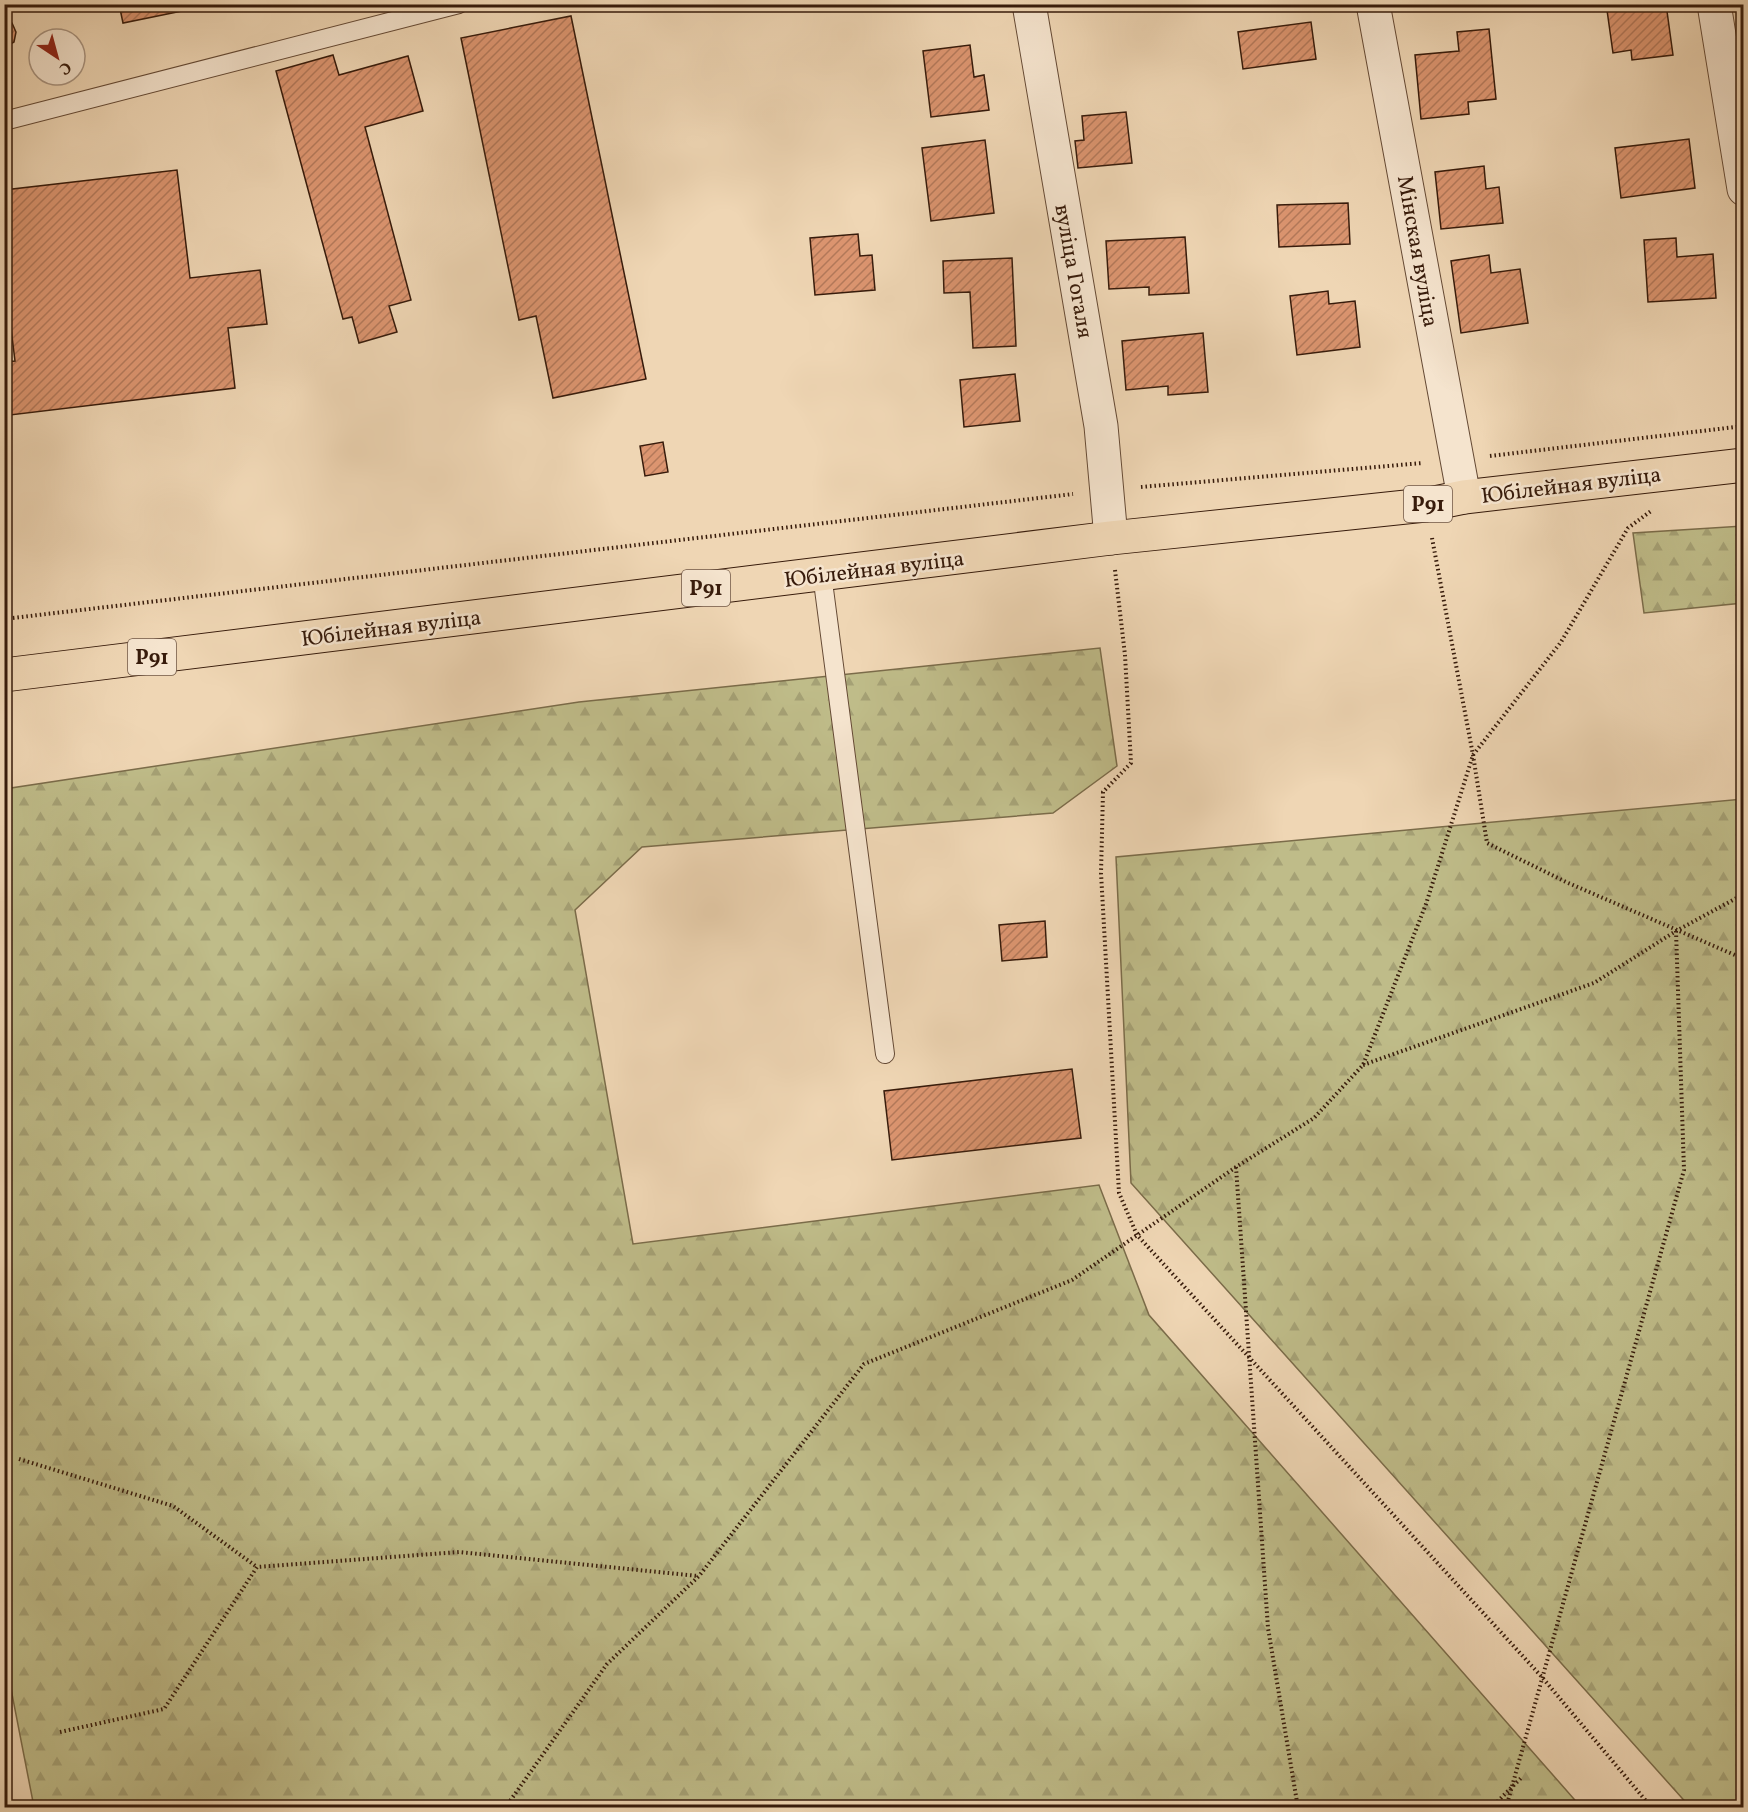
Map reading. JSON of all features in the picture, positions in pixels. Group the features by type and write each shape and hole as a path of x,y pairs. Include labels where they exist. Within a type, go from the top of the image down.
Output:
{"main road":[{"name":"Юбілейная вуліца","path":"4,675 1111,538 1425,505 1464,497 1743,465"}],"street":[{"name":"вуліца Гогаля","path":"1029,4 1101,426 1111,538"},
{"name":"Мінская вуліца","path":"1373,4 1464,497"},
{"path":"1714,4 1743,189"}],"lane":[{"path":"4,121 459,4"},
{"path":"822,574 885,1054"}],"path":[{"path":"4,619 1107,490"},
{"path":"1425,505 1473,755 1487,843 1566,882 1743,959"},
{"path":"505,1808 607,1664 699,1576 864,1364 1072,1280 1236,1167 1314,1118 1363,1065 1426,904 1473,755 1561,642 1628,528 1655,508"},
{"path":"1111,538 1125,655 1131,763 1103,792 1101,873 1119,1193 1137,1235 1541,1676 1652,1808"},
{"path":"1363,1065 1594,983 1676,931 1743,894"},
{"path":"1506,1808 1684,1170 1676,931"},
{"path":"1236,1167 1268,1628 1298,1808"},
{"path":"19,1459 173,1506 257,1567 459,1552 699,1576"},
{"path":"60,1732 164,1709 257,1567"},
{"path":"1491,1808 1521,1778"}],"green space":[{"path":"1743,526 1743,603 1644,613 1633,533"},
{"path":"1100,648 1117,766 1053,813 642,847 575,910 633,1244 1099,1185 1149,1315 1581,1807 34,1807 4,1653 4,802 11,788 579,702"},
{"path":"1743,799 1743,1807 1690,1807 1131,1183 1116,857"}],"building":[{"path":"119,4 196,4 197,8 123,23"},
{"path":"1644,4 1666,4 1673,55 1632,60 1631,50 1613,53 1607,10"},
{"path":"571,16 646,379 553,398 536,316 519,320 461,38"},
{"path":"4,19 12,23 16,32 14,42 4,48"},
{"path":"1311,22 1316,59 1243,69 1238,32"},
{"path":"1489,29 1496,99 1468,102 1469,114 1421,119 1415,55 1459,51 1457,32"},
{"path":"970,45 974,77 984,75 989,110 931,117 923,51"},
{"path":"333,55 339,75 408,56 423,111 365,127 411,300 389,306 397,332 359,343 352,317 343,319 276,71"},
{"path":"1126,112 1132,163 1078,168 1075,141 1084,140 1082,116"},
{"path":"1689,139 1695,188 1621,198 1615,148"},
{"path":"985,140 994,213 931,221 922,148"},
{"path":"1484,166 1486,189 1499,187 1503,223 1441,229 1435,172"},
{"path":"177,170 190,278 260,270 267,324 228,328 235,388 10,415 4,362 15,361 4,271 4,190"},
{"path":"1348,203 1350,244 1279,247 1277,205"},
{"path":"858,234 860,256 872,255 875,290 815,295 810,238"},
{"path":"1185,237 1189,293 1149,295 1149,287 1109,289 1106,241"},
{"path":"1676,238 1677,257 1713,254 1716,298 1648,302 1644,240"},
{"path":"1489,255 1491,273 1520,269 1528,323 1461,333 1451,261"},
{"path":"1012,258 1016,346 973,348 970,292 944,293 943,261"},
{"path":"1328,291 1329,304 1355,301 1360,347 1297,355 1290,296"},
{"path":"1203,333 1208,392 1168,395 1168,386 1126,390 1122,341"},
{"path":"1015,374 1020,421 964,427 960,380"},
{"path":"663,442 668,472 645,476 640,446"},
{"path":"1045,921 1047,957 1002,961 999,925"},
{"path":"1072,1069 1081,1138 892,1160 884,1091"}]}
